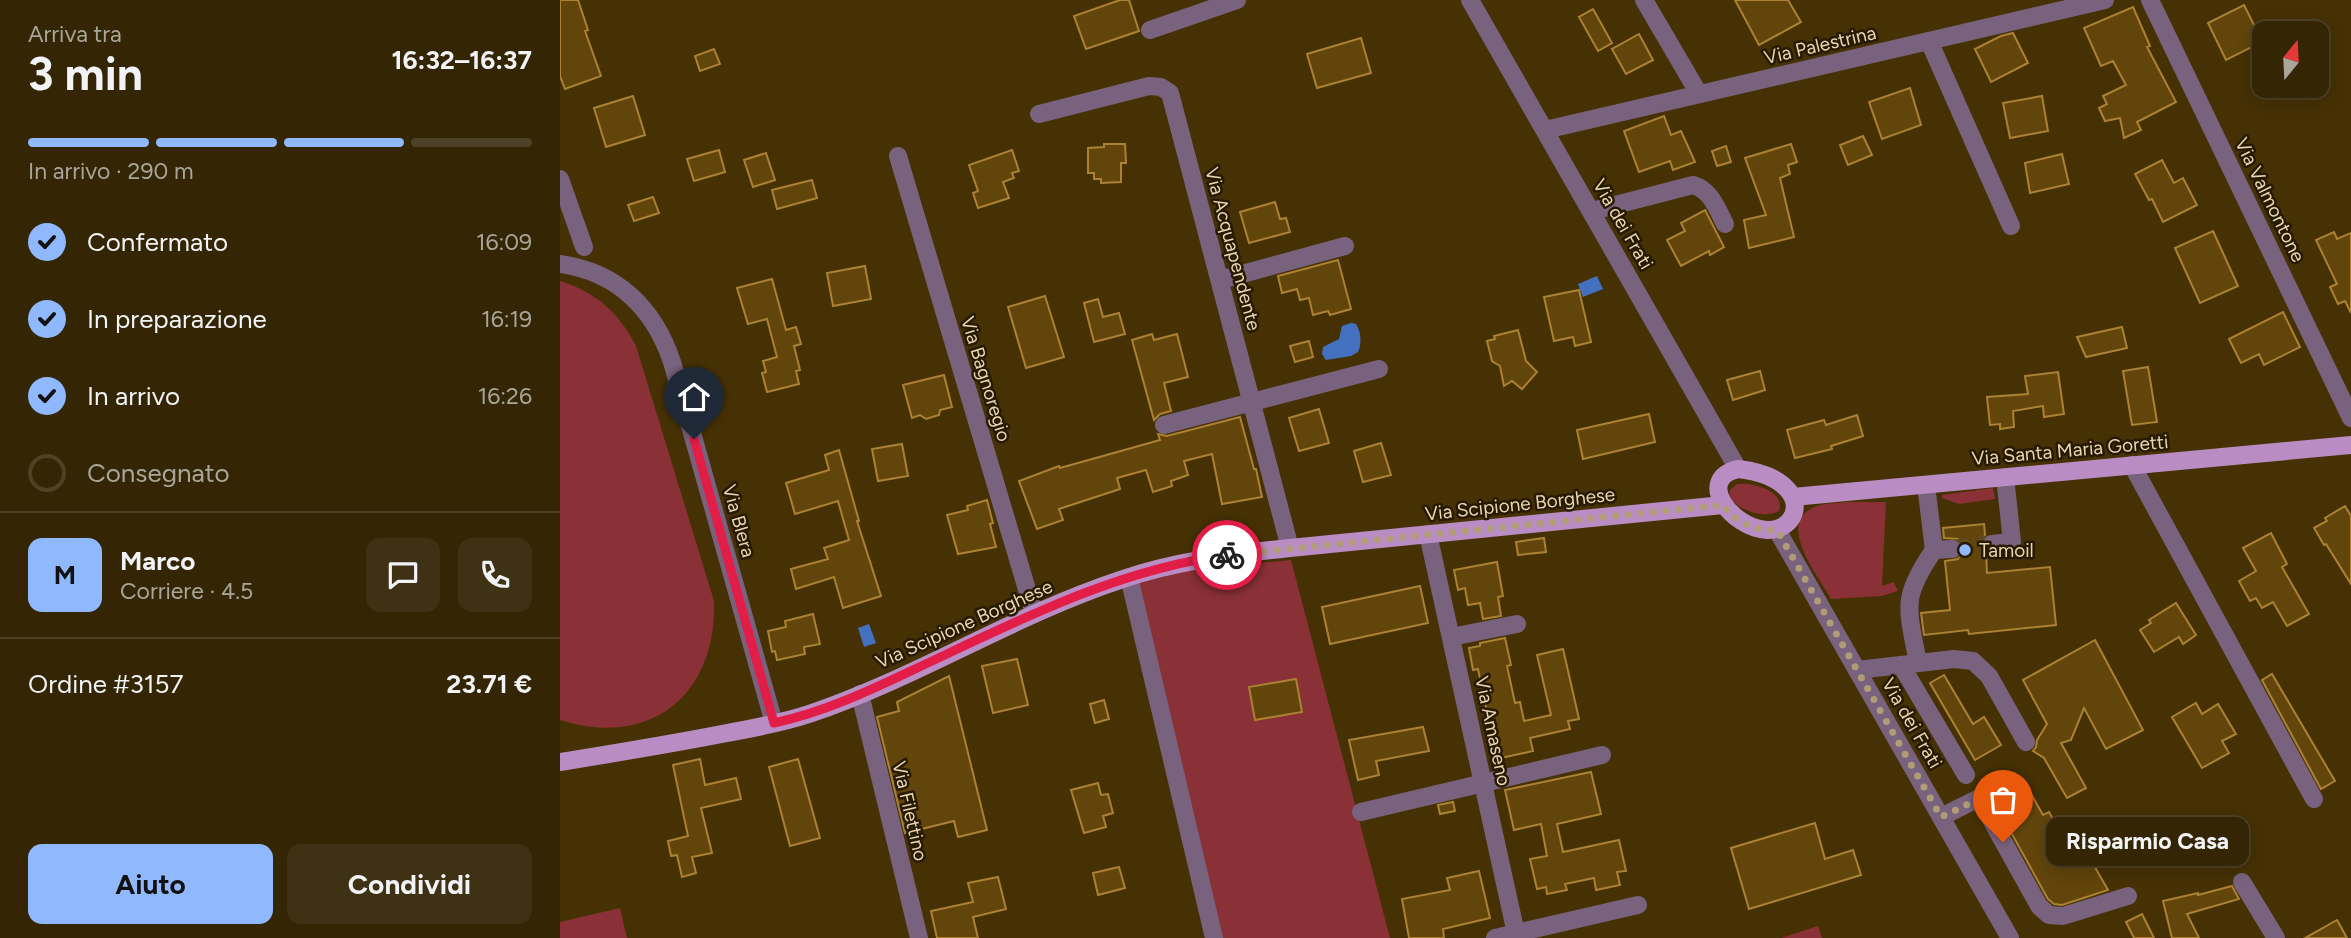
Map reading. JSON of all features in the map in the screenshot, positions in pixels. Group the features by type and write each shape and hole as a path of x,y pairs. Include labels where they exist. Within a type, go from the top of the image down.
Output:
{"main road":[{"name":"Via Santa Maria Goretti","path":"1793,497 2351,445"},
{"path":"1738,469 1756,472 1784,486 1793,497 1794,510 1791,519 1783,528 1762,530 1732,516 1723,505 1721,481 1727,474 1738,469"},
{"name":"Via Scipione Borghese","path":"560,762 810,714 860,694 1034,613 1129,577 1196,560 1290,548 1723,505"}],"street":[{"path":"1150,30 1237,0"},
{"name":"Via dei Frati","path":"1470,0 1738,469"},
{"path":"1644,0 1699,94"},
{"name":"Via Palestrina","path":"1545,130 2105,0"},
{"name":"Via Valmontone","path":"2150,0 2351,418"},
{"path":"1928,41 2011,226"},
{"name":"Via Acquapendente","path":"1039,114 1149,86 1161,87 1170,93 1290,548"},
{"name":"Via Bagnoregio","path":"898,156 1034,613"},
{"path":"560,179 584,247"},
{"path":"1592,211 1693,185 1708,194 1725,224"},
{"path":"1220,280 1345,246"},
{"name":"Via Blera","path":"560,264 592,271 615,283 637,300 652,318 661,335 672,362 774,723"},
{"path":"1164,425 1379,369"},
{"path":"2132,465 2314,799"},
{"path":"1992,544 2012,542 2005,477"},
{"path":"1926,485 1943,550 1916,577 1909,599 1910,664 1966,775"},
{"name":"Via dei Frati","path":"1777,530 2010,938"},
{"name":"Via Amaseno","path":"1428,534 1516,936"},
{"path":"1129,577 1214,938"},
{"path":"1451,637 1517,624"},
{"path":"1857,670 1959,659 1973,662 1989,676 2026,742"},
{"name":"Via Filettino","path":"860,694 919,938"},
{"path":"1361,812 1602,755"},
{"path":"1941,817 1979,799 2039,906 2049,915 2063,916 2128,895"},
{"path":"2242,882 2276,938"},
{"path":"1495,938 1516,936 1638,905"}],"shaded area":[{"path":"560,281 585,291 605,305 622,323 636,346 714,601 712,634 704,663 691,687 672,706 650,720 623,727 593,727 560,720"},
{"path":"1737,484 1759,486 1773,493 1780,504 1779,511 1758,514 1744,509 1729,495 1730,490"},
{"path":"1993,488 1995,499 1959,504 1942,498 1942,495"},
{"path":"1886,502 1882,586 1894,582 1898,591 1882,596 1831,599 1809,563 1799,536 1799,523 1804,513 1821,505"},
{"path":"1291,560 1390,938 1221,938 1135,584 1194,569"},
{"path":"620,908 627,938 560,938 560,922"},
{"path":"1818,926 1822,938 1781,938"}],"water":[{"path":"1597,276 1603,289 1583,297 1578,284"},
{"path":"1356,324 1360,334 1358,352 1351,356 1326,360 1322,354 1323,347 1339,339 1342,326"},
{"path":"869,624 876,643 864,647 858,628"}],"building":[{"path":"560,0 578,0 588,30 585,31 601,76 565,89 560,76"},
{"path":"1120,0 1129,0 1139,31 1086,49 1074,16"},
{"path":"1735,0 1788,0 1801,22 1759,45"},
{"path":"2244,5 2252,21 2252,47 2226,60 2208,23"},
{"path":"2133,7 2150,46 2147,47 2176,102 2137,122 2141,130 2124,138 2120,118 2105,121 2099,108 2107,104 2103,96 2126,85 2113,61 2101,66 2084,28"},
{"path":"1593,9 1612,43 1598,51 1579,17"},
{"path":"2013,33 2028,63 1991,82 1975,49"},
{"path":"1639,34 1653,60 1626,74 1612,49"},
{"path":"1361,38 1371,73 1317,88 1307,54"},
{"path":"714,49 720,64 700,71 695,56"},
{"path":"1910,88 1921,125 1882,139 1869,102"},
{"path":"633,96 645,135 606,147 594,108"},
{"path":"2042,96 2048,131 2010,138 2003,103"},
{"path":"1664,116 1671,135 1681,131 1695,162 1673,170 1670,161 1639,172 1624,131"},
{"path":"1863,136 1872,155 1848,165 1840,145"},
{"path":"1104,144 1125,144 1126,163 1121,163 1121,182 1101,183 1101,179 1094,179 1094,173 1088,173 1088,148 1104,147"},
{"path":"1791,144 1797,162 1788,165 1790,174 1780,178 1794,237 1749,248 1744,220 1766,215 1745,158"},
{"path":"1726,146 1731,162 1717,166 1712,151"},
{"path":"719,150 725,172 694,181 687,159"},
{"path":"1012,150 1019,171 1012,173 1014,178 1003,182 1009,198 978,208 973,193 978,191 969,165"},
{"path":"766,153 775,180 753,187 744,160"},
{"path":"2062,154 2069,184 2030,193 2025,163"},
{"path":"2162,160 2174,183 2183,178 2197,205 2163,222 2135,174"},
{"path":"812,180 817,198 777,209 772,190"},
{"path":"653,197 659,213 634,221 628,205"},
{"path":"1275,202 1280,219 1286,218 1290,232 1249,243 1240,212"},
{"path":"1705,210 1724,247 1710,255 1709,251 1681,266 1667,240 1685,231 1681,223"},
{"path":"2213,231 2238,286 2200,303 2175,248"},
{"path":"2334,232 2337,239 2351,233 2351,313 2345,301 2338,304 2330,287 2337,284 2316,240"},
{"path":"1338,260 1351,309 1330,315 1328,311 1313,315 1309,298 1300,300 1297,289 1282,293 1278,276"},
{"path":"865,266 871,299 833,306 827,273"},
{"path":"772,279 786,330 796,327 801,344 794,346 800,370 796,371 799,384 767,392 762,373 766,372 763,361 777,357 767,319 748,324 737,288"},
{"path":"1579,290 1591,342 1575,346 1573,337 1554,341 1544,297"},
{"path":"1045,296 1064,357 1026,368 1008,307"},
{"path":"1098,299 1103,317 1119,313 1125,334 1094,342 1084,303"},
{"path":"2283,312 2300,347 2264,365 2259,354 2241,363 2229,339"},
{"path":"2122,327 2127,348 2086,357 2077,337"},
{"path":"1518,330 1526,361 1537,372 1522,389 1512,381 1504,386 1500,366 1492,361 1487,341 1495,339 1494,336"},
{"path":"1152,334 1154,340 1177,334 1188,377 1164,383 1171,411 1160,414 1154,420 1132,340"},
{"path":"1309,341 1313,357 1295,362 1290,346"},
{"path":"2148,367 2157,422 2132,425 2123,371"},
{"path":"1760,371 1765,390 1733,400 1727,380"},
{"path":"2058,372 2064,414 2044,417 2043,406 2013,411 2014,427 2000,429 2000,424 1990,425 1987,397 2028,394 2025,376"},
{"path":"944,375 952,407 940,410 939,415 926,419 920,415 912,418 903,385"},
{"path":"1319,409 1329,443 1299,451 1289,418"},
{"path":"1649,414 1655,442 1583,459 1577,430"},
{"path":"1857,415 1863,436 1831,446 1832,449 1795,458 1787,430 1824,420 1826,425"},
{"path":"1240,417 1262,497 1222,504 1212,454 1184,461 1188,475 1171,481 1172,486 1153,492 1146,470 1117,478 1120,489 1059,509 1063,520 1037,529 1019,481 1059,466 1060,468 1160,440 1158,434 1167,436"},
{"path":"1381,443 1391,475 1363,482 1354,451"},
{"path":"902,444 908,476 878,481 872,449"},
{"path":"839,450 857,521 881,596 843,608 834,577 796,589 791,569 828,559 824,548 849,540 838,501 795,514 786,483 829,470 825,455"},
{"path":"987,500 996,547 958,554 947,515 968,510 967,506"},
{"path":"2345,506 2351,516 2351,584 2314,528"},
{"path":"1984,524 1985,535 1981,544 1986,553 1987,573 2050,567 2056,625 1969,634 1968,630 1924,635 1921,613 1950,610 1945,561 1958,559 1963,549 1958,539 1944,538 1943,528"},
{"path":"2271,533 2287,564 2282,567 2309,614 2287,626 2273,602 2262,608 2256,598 2250,601 2239,581 2256,571 2243,548"},
{"path":"1544,538 1546,552 1518,555 1516,542"},
{"path":"1497,562 1503,596 1498,597 1501,616 1483,619 1480,603 1468,605 1465,588 1458,590 1454,570"},
{"path":"1420,586 1428,623 1330,644 1322,607"},
{"path":"2176,603 2196,635 2183,644 2179,637 2154,652 2140,630 2151,623 2149,620"},
{"path":"813,614 820,644 804,647 805,654 777,660 775,651 772,652 768,631 786,627 785,621"},
{"path":"1505,638 1511,665 1507,666 1515,703 1520,702 1524,721 1551,715 1537,655 1563,649 1579,719 1568,721 1570,729 1530,738 1533,751 1501,758 1493,721 1489,722 1478,669 1473,670 1469,648"},
{"path":"2095,640 2143,730 2106,749 2084,708 2071,740 2061,743 2086,788 2067,798 2044,758 2033,751 2047,724 2023,680"},
{"path":"1017,659 1028,705 993,713 982,666"},
{"path":"2272,674 2335,781 2321,789 2262,680"},
{"path":"1944,675 1973,724 1984,717 2001,745 1975,760 1930,683"},
{"path":"949,676 987,830 958,837 954,821 905,833 877,717 899,711 897,702"},
{"path":"1296,679 1302,712 1255,720 1249,687"},
{"path":"1104,700 1109,719 1095,723 1090,704"},
{"path":"2196,703 2202,714 2218,704 2236,734 2222,741 2229,753 2202,768 2172,717"},
{"path":"1423,727 1429,751 1376,761 1379,775 1358,780 1349,740"},
{"path":"700,759 705,785 736,778 741,799 701,808 712,853 692,857 696,873 682,877 677,855 671,856 668,841 688,836 673,765"},
{"path":"798,759 820,838 790,846 769,767"},
{"path":"1591,772 1601,814 1557,824 1563,852 1619,840 1626,871 1617,872 1620,885 1596,890 1594,878 1565,884 1567,890 1547,894 1546,887 1537,889 1530,859 1547,856 1541,824 1514,830 1505,790"},
{"path":"1098,783 1101,795 1108,794 1113,813 1103,816 1106,827 1084,833 1071,790"},
{"path":"2030,792 2043,815 2049,812 2063,837 2069,833 2084,860 2089,857 2108,890 2062,905 2054,904 2048,899 1998,809"},
{"path":"1453,802 1455,811 1440,814 1438,805"},
{"path":"1815,823 1825,859 1853,850 1861,875 1749,909 1731,848"},
{"path":"1119,867 1125,888 1098,895 1093,873"},
{"path":"1479,871 1490,918 1443,929 1444,938 1409,938 1402,899 1450,890 1447,878"},
{"path":"998,877 1006,909 973,917 978,938 937,938 931,911 973,902 968,883"},
{"path":"2232,886 2239,899 2187,914 2199,938 2172,938 2163,901"},
{"path":"2142,914 2154,938 2134,938 2126,922"},
{"path":"2337,920 2347,938 2305,938"}],"tunnel":[{"path":"1952,549 1992,544"}],"way so far":[{"path":"1227,555 1723,505 1732,516 1745,524 1762,530 1777,530 1941,817 1979,799 2003,842"}],"place":[{"name":"Tamoil","path":"1965,550"},
{"name":"Risparmio Casa","path":"2003,842"}],"route":[{"path":"694,439 774,723 810,714 860,694 1034,613 1116,581 1166,566 1227,555"}]}
